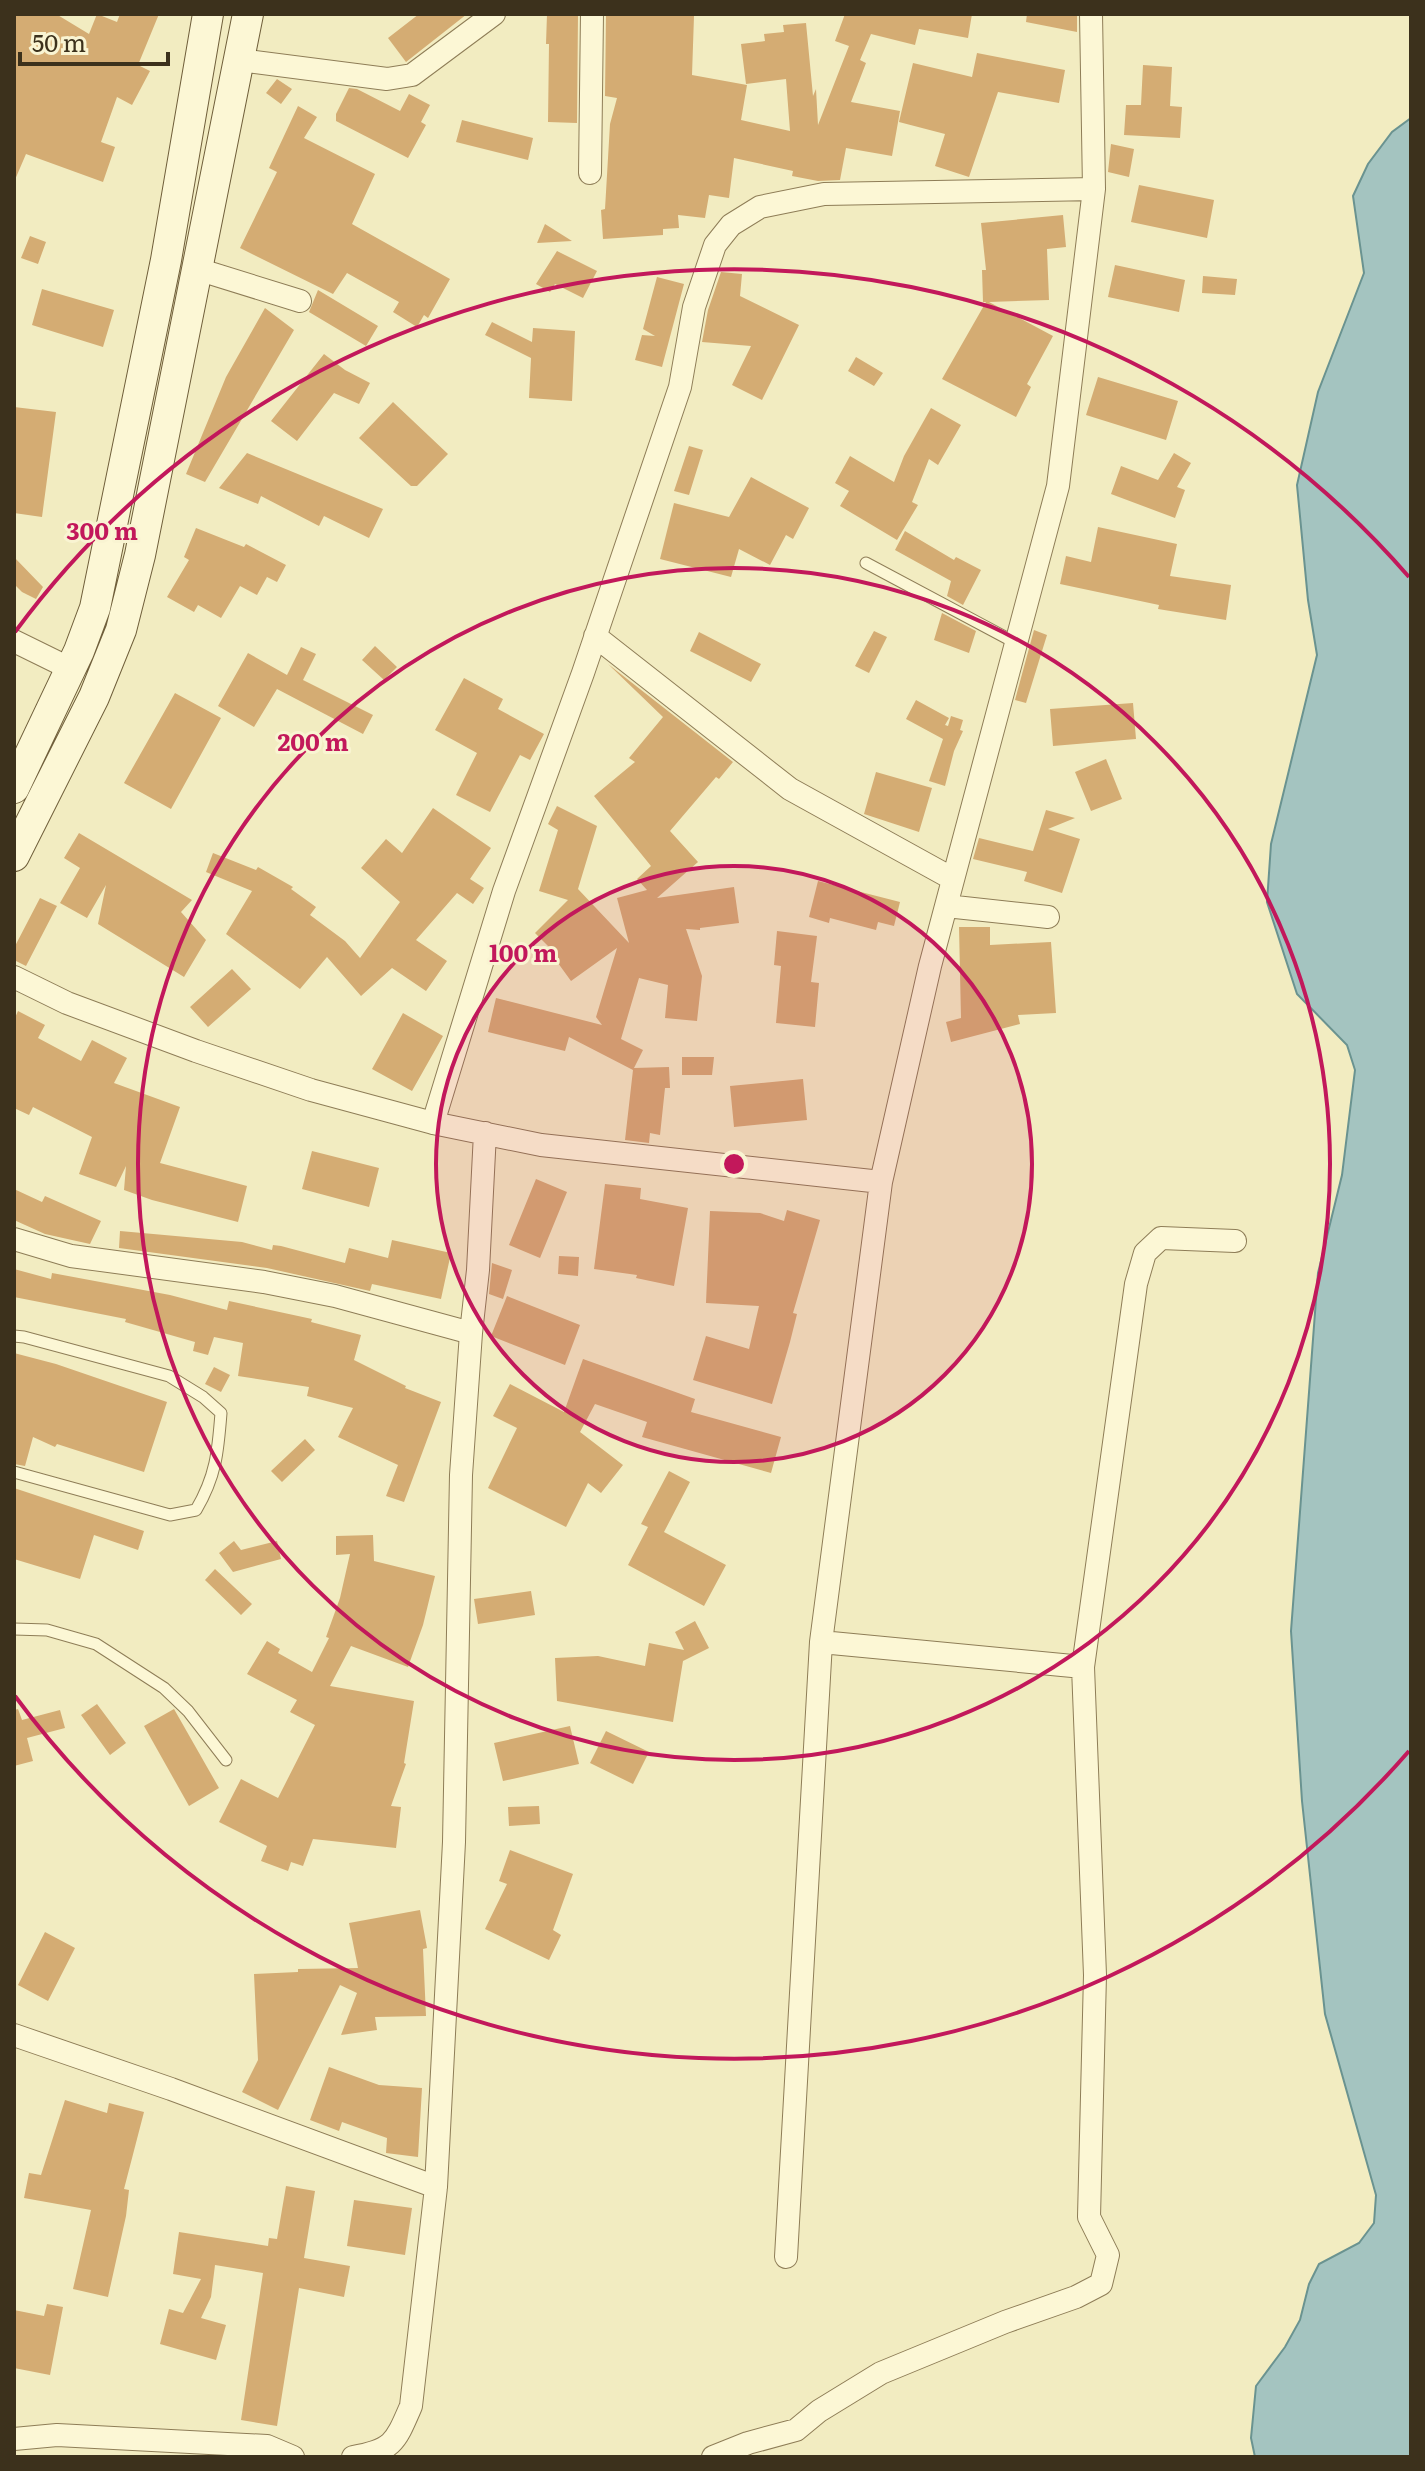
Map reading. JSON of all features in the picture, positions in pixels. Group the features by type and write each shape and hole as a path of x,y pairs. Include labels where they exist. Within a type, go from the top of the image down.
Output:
{"main road":[{"path":"14,788 71,669 95,608 166,260 208,14"},
{"path":"14,856 94,697 121,630 140,555 248,14"}],"street":[{"path":"239,60 387,79 412,75 494,14"},
{"path":"590,173 592,14"},
{"path":"786,2257 821,1642 881,1182 946,906 1058,486 1094,189 1091,14"},
{"path":"433,1123 504,891 680,387 694,307 715,245 731,225 760,207 824,194 1094,189"},
{"path":"197,269 300,301"},
{"path":"595,636 790,789 953,879"},
{"path":"14,641 71,669"},
{"path":"946,906 1048,917"},
{"path":"14,977 67,1003 196,1051 311,1090 433,1123 541,1145 881,1182"},
{"path":"353,2457 385,2454 398,2436 411,2406 436,2187 454,1842 461,1475 478,1270 485,1133"},
{"path":"713,2457 748,2443 796,2430 819,2411 881,2373 1005,2322 1076,2297 1101,2284 1108,2255 1089,2217 1095,1975 1083,1667 1136,1284 1145,1253 1161,1238 1235,1241"},
{"path":"14,1239 71,1256 264,1282 335,1296 471,1333"},
{"path":"821,1642 1083,1667"},
{"path":"14,2035 436,2187"},
{"path":"14,2439 57,2435 267,2446 293,2457"}],"lane":[{"path":"866,563 1016,643"},
{"path":"14,1336 169,1376 203,1397 221,1413 217,1462 208,1490 196,1510 170,1515 14,1472"},
{"path":"14,1629 47,1630 96,1644 164,1688 188,1711 226,1760"}],"water":[{"path":"1411,118 1411,2457 1255,2457 1251,2438 1256,2386 1285,2347 1300,2320 1309,2284 1319,2264 1359,2243 1374,2223 1376,2195 1325,2014 1302,1801 1291,1631 1318,1273 1342,1175 1355,1070 1347,1045 1297,994 1267,902 1271,844 1317,655 1308,600 1297,485 1318,392 1364,273 1353,196 1368,164 1392,132"}],"building":[{"path":"14,14 56,14 89,34 97,14 117,22 120,14 159,14 138,65 150,71 132,105 117,97 101,142 115,147 103,182 26,154 14,182"},
{"path":"419,14 467,14 406,62 388,38"},
{"path":"547,14 578,14 577,123 548,122"},
{"path":"606,14 694,16 692,75 747,85 741,120 790,131 786,79 746,84 741,44 765,41 764,34 784,32 783,25 806,23 818,125 849,46 835,41 845,14 972,14 968,38 919,29 915,45 871,34 860,60 866,63 851,102 900,111 892,156 846,148 840,180 818,181 792,176 793,171 734,158 729,198 709,195 705,218 678,215 679,228 663,229 663,235 603,239 601,210 605,209 610,124 617,98 605,96"},
{"path":"1027,14 1077,14 1077,32 1026,22"},
{"path":"977,53 1065,70 1059,103 998,92 969,177 935,166 945,134 899,122 913,63 972,77"},
{"path":"1143,65 1172,67 1170,106 1182,107 1180,138 1124,135 1126,105 1141,105"},
{"path":"277,79 292,89 281,104 266,93"},
{"path":"349,88 400,111 409,94 430,105 421,122 426,125 408,158 336,121 336,114"},
{"path":"298,106 317,117 304,138 375,174 352,224 450,279 428,318 424,315 417,327 393,312 399,302 347,273 333,294 240,248 277,172 269,168"},
{"path":"462,120 533,138 528,160 456,142"},
{"path":"1111,144 1134,149 1129,177 1108,172"},
{"path":"1139,185 1214,200 1207,238 1131,222"},
{"path":"1063,215 1066,247 1047,249 1049,300 989,302 1053,336 1027,384 1031,387 1016,417 942,379 986,302 983,302 982,270 986,270 981,223"},
{"path":"545,224 572,241 537,243"},
{"path":"30,236 46,242 38,264 21,258"},
{"path":"557,251 597,271 583,298 555,284 550,292 536,284"},
{"path":"1115,265 1185,280 1179,312 1108,297"},
{"path":"721,272 742,274 740,296 799,325 762,400 732,385 751,346 702,342 708,310"},
{"path":"1203,276 1237,279 1235,295 1202,293"},
{"path":"657,277 684,284 662,367 635,360 642,335 655,336 643,329"},
{"path":"42,289 114,310 103,347 32,325"},
{"path":"318,290 378,326 366,346 309,312"},
{"path":"265,308 294,330 205,482 186,474 226,377"},
{"path":"492,322 532,342 533,328 575,331 572,401 529,398 531,358 485,335"},
{"path":"324,354 370,383 359,404 334,393 297,441 271,421"},
{"path":"856,357 883,373 874,386 848,371"},
{"path":"1098,377 1178,401 1166,440 1086,415"},
{"path":"393,402 448,454 417,486 411,486 359,438"},
{"path":"14,407 56,412 42,517 14,513"},
{"path":"931,408 961,425 938,465 929,459 912,502 918,505 897,540 840,506 849,491 835,483 850,456 894,482 904,456"},
{"path":"689,446 703,450 689,495 674,491"},
{"path":"247,453 383,509 369,538 324,516 319,526 261,496 258,504 219,488"},
{"path":"1174,453 1191,463 1177,487 1185,490 1175,518 1111,494 1121,466 1158,480"},
{"path":"751,477 809,508 793,539 786,535 770,565 739,549 731,577 660,559 674,503 729,517"},
{"path":"1098,527 1177,544 1170,576 1231,585 1226,620 1158,609 1159,605 1060,584 1066,556 1091,562"},
{"path":"196,528 244,547 246,544 286,565 277,582 267,577 257,595 240,586 221,618 198,605 194,612 167,597 189,560 184,557"},
{"path":"905,531 954,560 956,557 981,570 963,605 947,596 951,581 895,550"},
{"path":"14,557 43,587 36,599 14,584"},
{"path":"942,613 976,631 969,653 934,640"},
{"path":"1034,630 1047,635 1026,703 1015,700"},
{"path":"874,631 887,637 869,673 855,666"},
{"path":"699,632 761,664 751,682 690,651"},
{"path":"375,646 397,667 384,680 362,660"},
{"path":"301,647 316,654 303,680 373,715 363,734 277,689 254,727 218,706 248,653 287,675"},
{"path":"608,664 733,762 719,779 716,777 670,831 698,862 657,898 734,887 739,923 700,930 686,929 702,976 697,1021 665,1018 668,985 639,978 621,1039 643,1050 634,1068 669,1067 670,1088 665,1088 660,1135 650,1133 649,1143 625,1140 633,1070 569,1037 565,1051 488,1032 496,998 602,1025 596,1017 617,948 571,981 550,952 552,950 535,933 568,900 539,891 558,830 548,824 557,806 597,826 578,889 629,943 617,898 647,890 637,879 651,866 594,796 635,762 629,758 663,717"},
{"path":"464,678 503,699 498,709 544,734 530,760 520,755 490,812 456,795 477,753 435,730"},
{"path":"175,693 221,718 171,809 124,783"},
{"path":"916,700 949,718 945,725 948,726 951,716 963,720 960,730 963,731 945,786 929,781 943,739 906,719"},
{"path":"1133,703 1136,739 1053,746 1050,709"},
{"path":"1106,759 1122,799 1091,811 1075,772"},
{"path":"876,772 932,788 919,832 864,814"},
{"path":"433,808 491,848 470,879 484,888 473,904 457,893 416,940 447,961 426,991 392,968 361,996 327,957 300,989 226,934 252,891 206,872 213,853 256,870 258,867 293,887 291,889 316,907 310,915 345,941 360,958 400,902 361,868 386,839 402,853"},
{"path":"1046,810 1075,818 1048,829 1080,839 1062,893 1024,881 1027,872 973,859 979,838 1033,851"},
{"path":"79,833 192,900 181,912 206,940 184,977 98,924 106,885 87,918 60,903 80,868 64,858"},
{"path":"818,881 900,902 894,926 878,922 876,930 830,918 829,923 809,917"},
{"path":"40,898 57,906 26,966 14,960 14,948"},
{"path":"959,927 990,927 990,945 1051,942 1056,1013 1018,1015 1020,1024 951,1042 946,1022 961,1018"},
{"path":"777,931 817,936 811,982 819,983 815,1027 776,1023 781,966 774,965"},
{"path":"232,969 251,989 208,1027 190,1007"},
{"path":"18,1011 45,1025 38,1038 81,1061 92,1040 127,1058 114,1083 180,1107 160,1163 247,1186 238,1222 124,1190 126,1166 116,1187 79,1174 92,1137 33,1107 29,1115 14,1108 14,1020"},
{"path":"403,1013 443,1036 412,1091 372,1069"},
{"path":"682,1057 714,1057 712,1075 682,1075"},
{"path":"803,1079 807,1120 734,1127 730,1086"},
{"path":"312,1151 379,1168 369,1207 302,1189"},
{"path":"536,1179 567,1192 540,1258 509,1245"},
{"path":"605,1184 641,1188 640,1199 688,1208 674,1286 636,1278 637,1275 594,1269"},
{"path":"14,1189 42,1202 45,1196 101,1221 90,1244 45,1234 14,1220"},
{"path":"787,1210 820,1220 793,1313 797,1314 772,1404 693,1380 706,1336 749,1349 759,1306 706,1303 710,1211 760,1213 784,1221"},
{"path":"120,1231 242,1242 272,1250 273,1245 281,1246 345,1263 349,1248 388,1258 392,1240 451,1253 441,1299 372,1284 370,1291 267,1268 119,1248"},
{"path":"559,1256 579,1257 578,1276 558,1274"},
{"path":"492,1263 512,1270 503,1299 489,1294"},
{"path":"14,1269 51,1279 52,1273 170,1295 227,1310 229,1301 312,1319 311,1322 361,1335 354,1360 405,1388 441,1402 404,1502 386,1496 398,1465 338,1437 353,1408 307,1396 309,1387 238,1376 243,1343 214,1337 208,1355 193,1351 195,1342 125,1322 126,1319 14,1297"},
{"path":"507,1296 580,1325 565,1365 491,1336"},
{"path":"14,1353 167,1402 144,1472 57,1444 55,1447 33,1437 25,1466 14,1464"},
{"path":"583,1359 695,1399 691,1412 781,1437 771,1473 642,1437 647,1422 595,1404 580,1432 623,1465 601,1493 588,1483 566,1527 488,1488 517,1428 493,1416 510,1384 564,1412"},
{"path":"214,1367 230,1375 221,1392 205,1384"},
{"path":"305,1439 315,1450 282,1482 271,1471"},
{"path":"669,1471 690,1482 664,1532 726,1565 704,1606 628,1565 648,1527 641,1524"},
{"path":"14,1488 144,1531 138,1550 94,1535 80,1579 14,1559"},
{"path":"373,1535 374,1561 435,1576 423,1625 408,1667 351,1646 330,1686 414,1701 406,1764 391,1806 401,1807 396,1848 313,1839 303,1866 291,1862 288,1871 261,1861 267,1846 219,1822 241,1779 278,1798 315,1725 290,1712 297,1700 247,1674 267,1641 280,1649 278,1653 312,1672 329,1638 326,1637 340,1598 350,1554 336,1555 336,1536"},
{"path":"234,1541 241,1550 277,1541 281,1559 233,1572 219,1553"},
{"path":"215,1569 252,1604 241,1615 205,1580"},
{"path":"531,1591 535,1615 478,1624 474,1599"},
{"path":"695,1621 709,1648 683,1661 673,1722 557,1701 555,1658 598,1656 645,1666 649,1643 684,1650 675,1632"},
{"path":"97,1704 126,1743 110,1755 81,1715"},
{"path":"18,1709 22,1720 60,1710 65,1728 27,1738 33,1761 14,1766 14,1710"},
{"path":"174,1709 219,1788 189,1806 144,1726"},
{"path":"570,1726 579,1764 503,1781 494,1743"},
{"path":"606,1731 649,1752 633,1784 590,1763"},
{"path":"539,1806 540,1824 509,1826 508,1807"},
{"path":"510,1850 573,1874 553,1930 561,1935 549,1960 485,1929 507,1884 499,1881"},
{"path":"420,1910 427,1948 423,1949 426,2016 375,2017 377,2030 341,2035 357,1993 340,1985 278,2110 242,2092 258,2060 254,1974 298,1972 298,1969 358,1968 349,1923"},
{"path":"45,1932 75,1948 48,2001 18,1985"},
{"path":"329,2067 379,2085 422,2088 418,2157 386,2153 387,2138 342,2122 339,2131 310,2120"},
{"path":"65,2100 107,2113 109,2103 144,2112 124,2189 129,2190 126,2216 108,2297 73,2289 91,2210 24,2198 29,2173 41,2175"},
{"path":"286,2186 315,2191 304,2258 350,2266 344,2297 299,2288 277,2426 241,2420 263,2273 215,2265 211,2297 201,2318 226,2325 216,2360 160,2344 169,2309 183,2313 201,2279 173,2274 179,2232 268,2246 269,2238 277,2239"},
{"path":"354,2200 412,2208 405,2255 347,2246"},
{"path":"47,2304 63,2307 50,2375 14,2368 14,2310 44,2316"}]}
